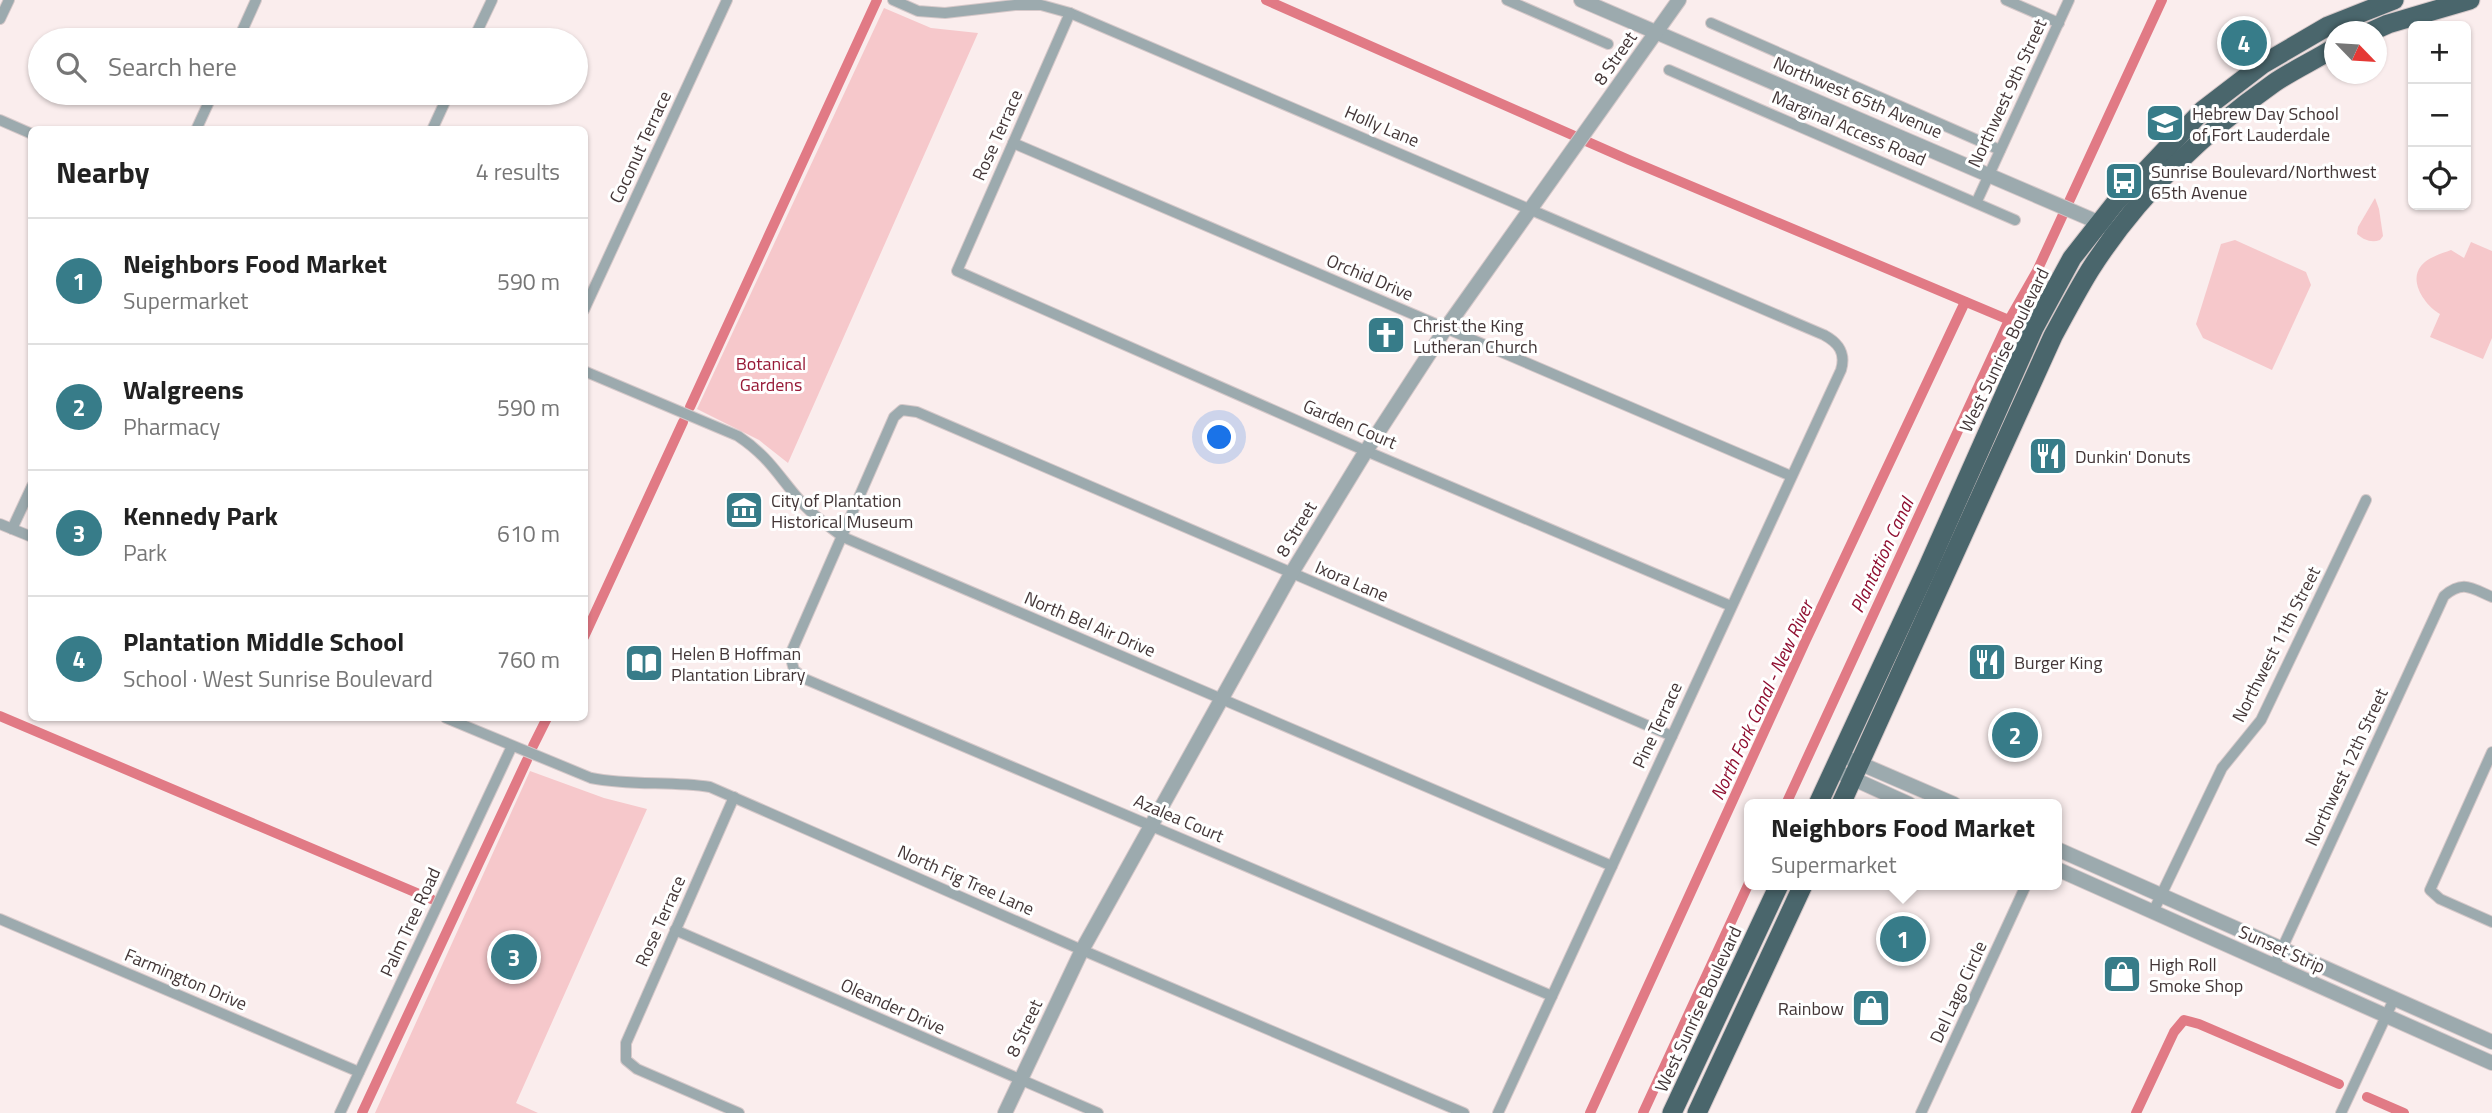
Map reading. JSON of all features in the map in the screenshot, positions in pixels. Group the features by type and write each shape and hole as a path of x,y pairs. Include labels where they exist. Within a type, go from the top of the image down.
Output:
{"highway":[{"name":"West Sunrise Boulevard","path":"1820,799 2034,328 2072,258 2100,222 2203,110 2263,65 2328,26 2394,0"},
{"path":"2387,24 2470,0"},
{"path":"1843,799 2053,336 2091,270 2118,232 2166,174 2218,126 2276,82 2324,54"},
{"path":"2190,152 2197,134 2240,99 2244,79"},
{"name":"West Sunrise Boulevard","path":"1672,1113 1777,890"},
{"path":"1697,1113 1801,890"},
{"path":"1685,1113 1717,1043 1719,1013"}],"street":[{"path":"0,19 9,0"},
{"path":"243,28 256,0"},
{"path":"479,28 492,0"},
{"name":"Coconut Terrace","path":"588,301 727,0"},
{"name":"Holly Lane","path":"893,0 918,11 945,13 1015,5 1041,5 1070,13 1824,335 1842,350"},
{"path":"1507,0 1608,44"},
{"name":"Northwest 65th Avenue","path":"1581,0 2077,211 2118,232"},
{"name":"8 Street","path":"1005,1113 1082,950 1220,699 1366,451 1446,328 1679,0"},
{"path":"2006,0 2059,23"},
{"name":"Northwest 9th Street","path":"1977,201 2069,0"},
{"name":"Rose Terrace","path":"957,271 1070,13"},
{"path":"1711,23 2000,150"},
{"name":"Marginal Access Road","path":"1669,70 1977,201 2015,220"},
{"path":"198,126 207,105"},
{"path":"434,126 443,105"},
{"path":"0,120 28,132"},
{"name":"Orchid Drive","path":"1013,143 1791,476"},
{"name":"Garden Court","path":"957,271 1366,451 1731,606"},
{"name":"Pine Terrace","path":"1498,1113 1841,370 1844,361 1842,350"},
{"name":"North Bel Air Drive","path":"588,373 738,436 756,447 804,505 843,537 1612,866"},
{"name":"Ixora Lane","path":"843,537 894,417 902,410 917,412 1672,736"},
{"path":"12,529 28,495"},
{"name":"Northwest 11th Street","path":"2153,912 2222,768 2261,720 2366,500"},
{"path":"0,524 28,535"},
{"name":"Azalea Court","path":"843,537 790,655 794,670 806,679 1552,996"},
{"name":"Northwest 12th Street","path":"2274,966 2444,596 2455,587 2468,586 2492,597"},
{"name":"North Fig Tree Lane","path":"453,721 591,778 613,783 684,783 710,787 1464,1113"},
{"name":"Palm Tree Road","path":"340,1113 512,746"},
{"path":"2492,752 2430,890 2440,899 2492,922"},
{"path":"1837,762 1939,799"},
{"path":"1857,771 1901,799"},
{"name":"Rose Terrace","path":"734,797 626,1043 626,1060 637,1069 739,1113"},
{"name":"Sunset Strip","path":"2062,851 2492,1042"},
{"name":"Sunset Strip","path":"2062,871 2492,1063"},
{"name":"Del Lago Circle","path":"1921,1113 2024,890"},
{"name":"Farmington Drive","path":"0,919 359,1072"},
{"name":"Oleander Drive","path":"675,930 1098,1113"},
{"path":"2341,1113 2394,999"}],"green space":[{"name":"Botanical Gardens","path":"884,8 931,28 978,33 788,463 759,440 697,409"},
{"path":"2375,198 2383,236 2380,240 2371,241 2357,234 2358,227"},
{"path":"2235,240 2306,272 2311,285 2272,370 2203,338 2196,324 2221,244"},
{"path":"2471,242 2492,251 2492,338 2483,359 2430,337 2440,314 2424,300 2417,279 2421,266 2427,260 2451,250 2464,258"},
{"path":"530,771 604,798 647,809 516,1103 538,1113 375,1113"}],"waterway":[{"path":"690,407 877,0"},
{"path":"1266,0 1629,160 2009,320"},
{"name":"Plantation Canal","path":"1788,799 2009,320 2037,271 2162,0"},
{"name":"North Fork Canal - New River","path":"1590,1113 1805,642 1965,302"},
{"path":"588,628 683,422"},
{"path":"0,716 431,899"},
{"path":"533,746 546,721"},
{"path":"362,1113 527,760"},
{"name":"Plantation Canal","path":"1643,1113 1746,890"},
{"path":"2136,1113 2174,1032 2184,1020 2339,1084"},
{"path":"2367,1097 2404,1113"}],"place":[{"name":"Plantation Middle School","path":"2244,43"},
{"name":"Hebrew Day School of Fort Lauderdale","path":"2165,123"},
{"name":"Sunrise Boulevard/Northwest 65th Avenue","path":"2124,181"},
{"name":"Christ the King Lutheran Church","path":"1386,335"},
{"name":"Dunkin' Donuts","path":"2048,456"},
{"name":"City of Plantation Historical Museum","path":"744,510"},
{"name":"Burger King","path":"1987,662"},
{"name":"Helen B Hoffman Plantation Library","path":"644,663"},
{"name":"Walgreens","path":"2015,735"},
{"name":"Neighbors Food Market","path":"1903,939"},
{"name":"Kennedy Park","path":"514,957"},
{"name":"High Roll Smoke Shop","path":"2122,974"},
{"name":"Rainbow","path":"1871,1008"}]}
